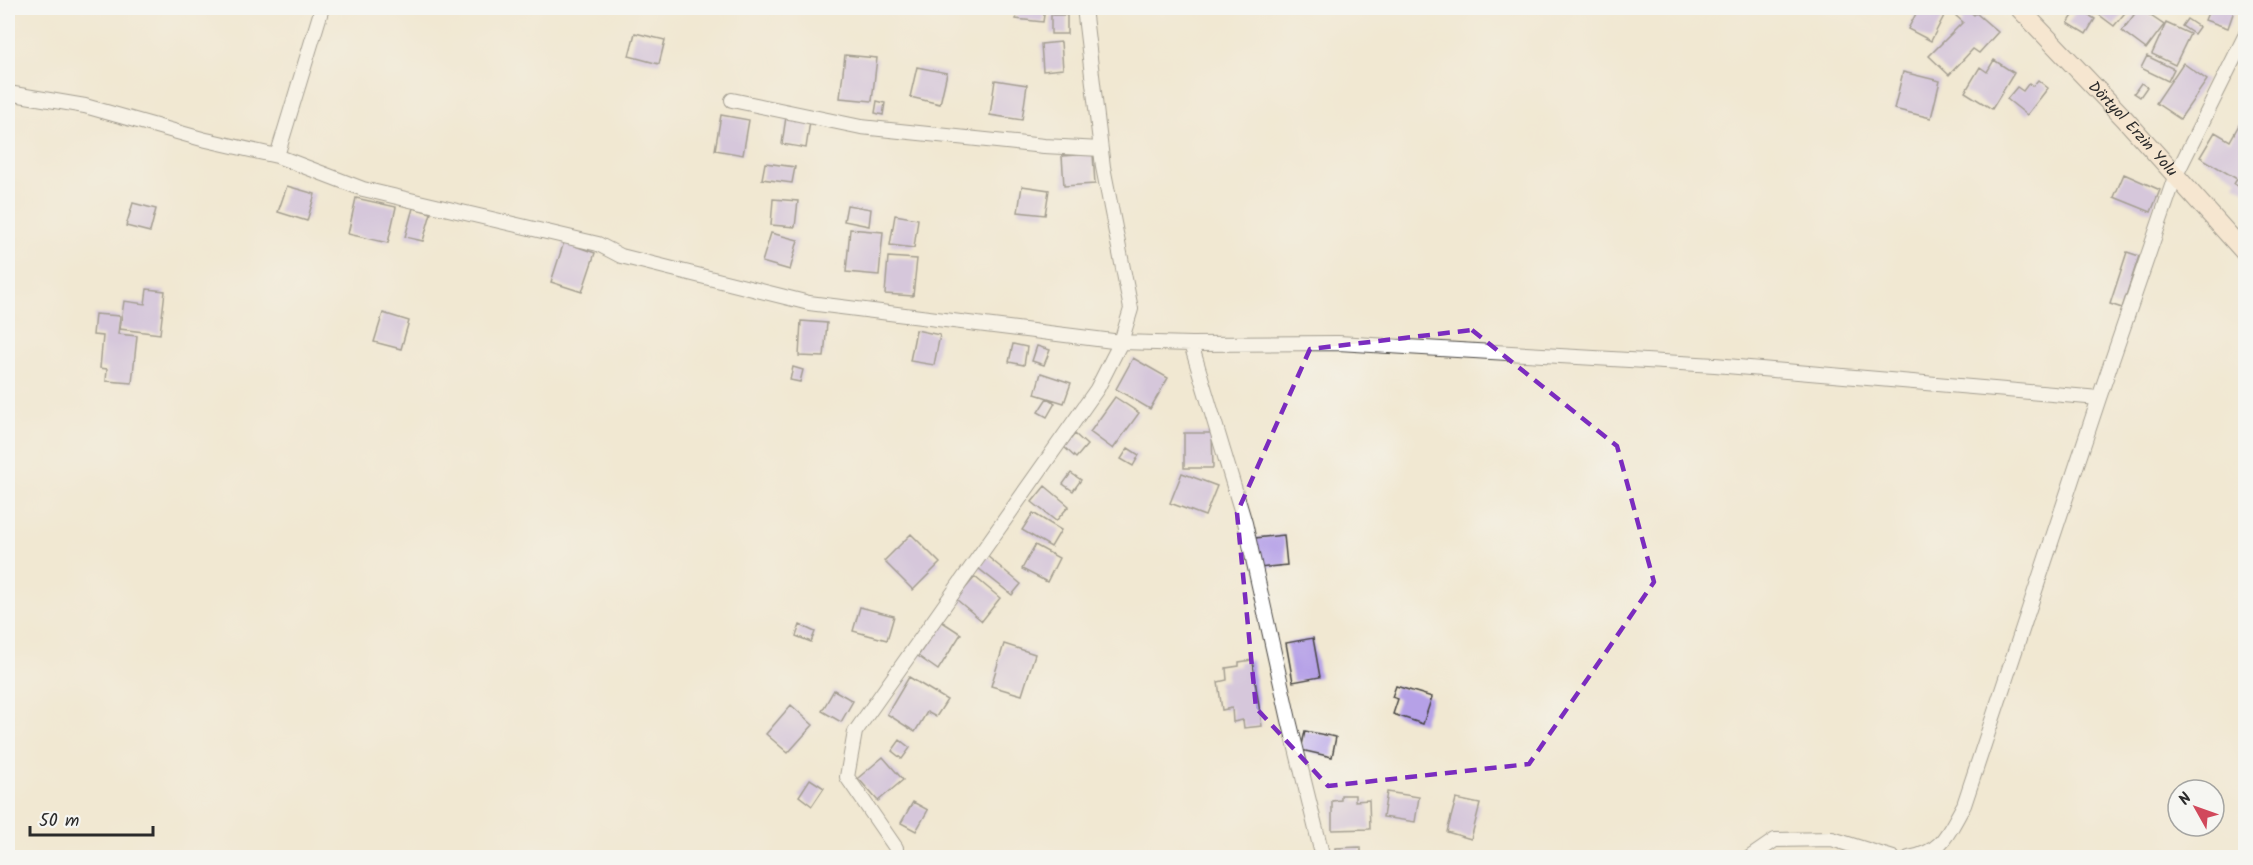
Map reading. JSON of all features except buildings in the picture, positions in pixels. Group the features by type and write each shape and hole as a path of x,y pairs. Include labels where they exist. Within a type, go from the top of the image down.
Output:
{"main road":[{"name":"Dörtyol Erzin Yolu","path":"2019,8 2124,118 2246,254"}],"street":[{"path":"278,156 322,8"},
{"path":"895,858 896,848 847,777 855,732 1097,389 1121,342 1131,309 1101,148 1084,8"},
{"path":"1909,858 1925,855 1941,844 1964,805 2175,177 2246,34"},
{"path":"8,93 85,106 202,139 278,156 363,189 598,244 621,256 808,303 1121,342 1338,343 1715,365 2099,398"},
{"path":"732,100 861,127 1044,146 1101,148"},
{"path":"1191,344 1245,523 1286,708 1323,858"},
{"path":"1749,858 1775,840 1832,839 1893,858"}],"highlighted area":[{"path":"1472,330 1617,446 1654,582 1529,764 1328,786 1256,708 1237,513 1310,349"}]}
